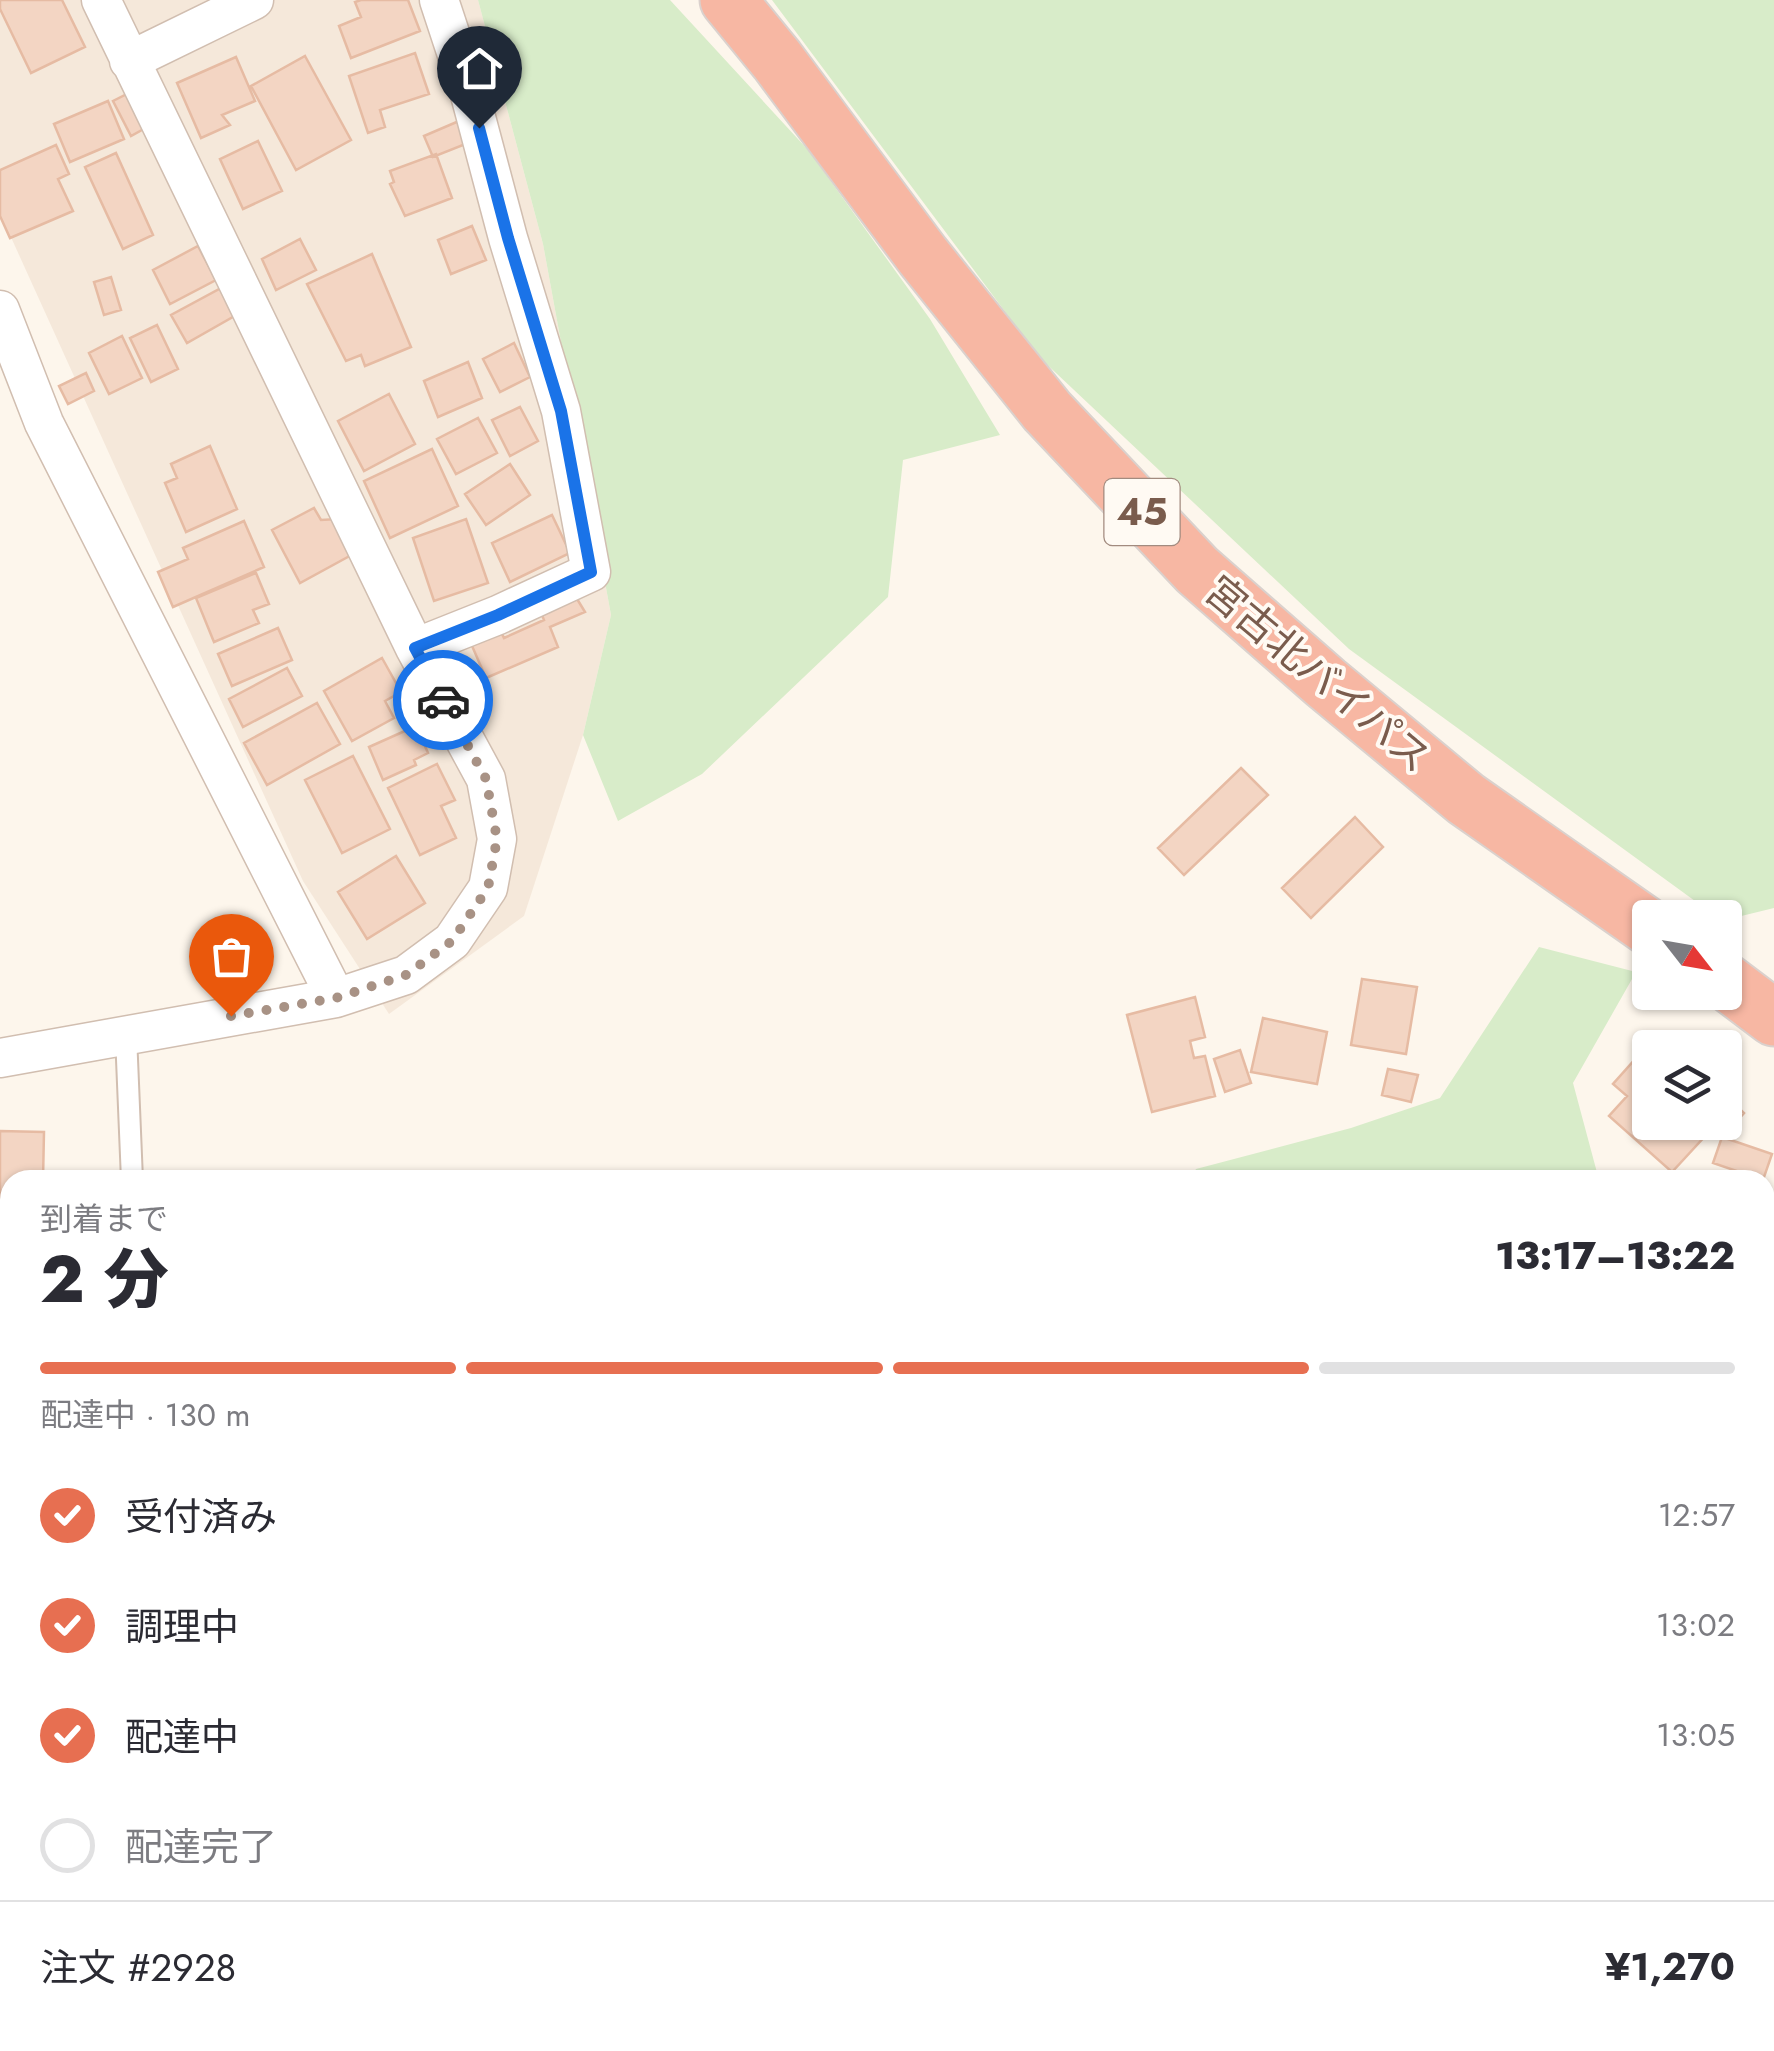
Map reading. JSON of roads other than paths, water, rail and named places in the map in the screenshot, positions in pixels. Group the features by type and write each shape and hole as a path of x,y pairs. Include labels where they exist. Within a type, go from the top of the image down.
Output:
{"highway":[{"name":"宮古北バイパス","path":"728,0 1047,411 1197,570 1466,799 1632,915"},
{"path":"1742,994 1774,1018"}],"street":[{"path":"0,1058 336,998 406,975 452,941 488,888 497,839 486,779 415,648 100,0"},
{"path":"128,62 254,0"},
{"path":"415,648 591,572 561,411 508,238 469,91 438,0"},
{"path":"0,310 44,423 336,998"}],"lane":[{"path":"126,1035 132,1170"}]}
